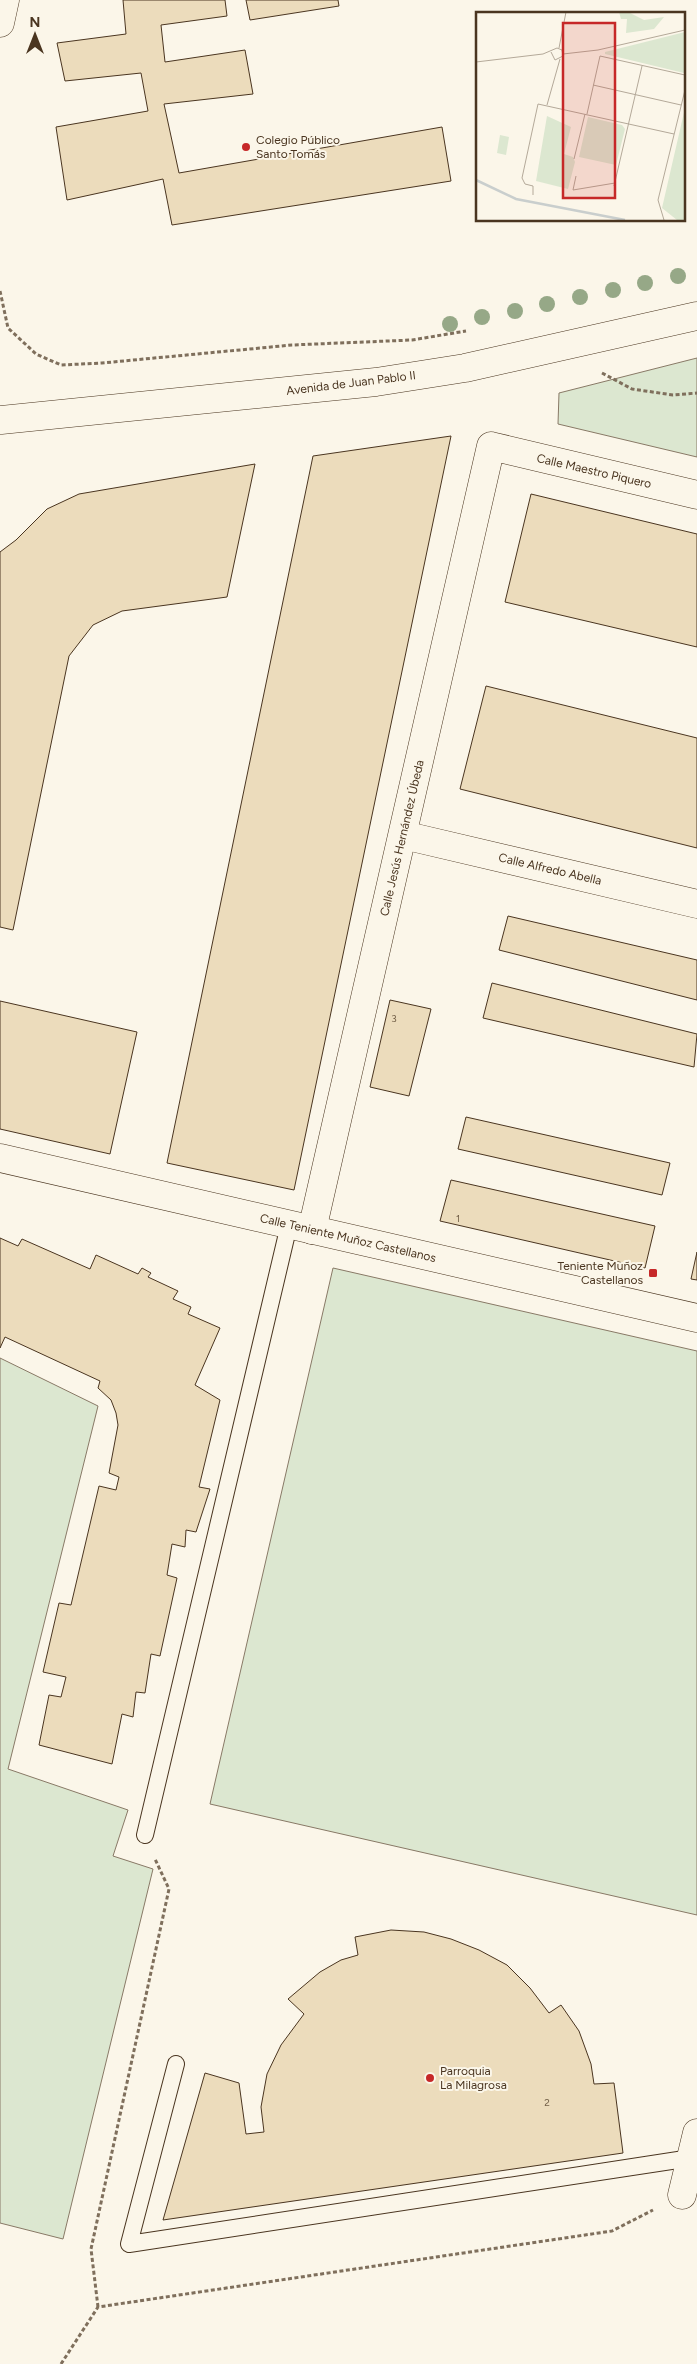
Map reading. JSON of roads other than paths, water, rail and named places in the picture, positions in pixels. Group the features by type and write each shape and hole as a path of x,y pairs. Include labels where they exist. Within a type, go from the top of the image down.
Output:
{"street":[{"path":"0,23 5,0"},
{"name":"Avenida de Juan Pablo II","path":"0,421 376,382 465,368 588,342 697,316"},
{"name":"Calle Maestro Piquero","path":"491,446 697,495"},
{"name":"Calle Jesús Hernández Úbeda","path":"300,1227 403,834 491,446"},
{"name":"Calle Alfredo Abella","path":"403,834 697,904"},
{"name":"Calle Teniente Muñoz Castellanos","path":"0,1158 697,1318"},
{"path":"682,2195 694,2145"}],"lane":[{"path":"145,1835 300,1227"},
{"path":"176,2064 129,2244 694,2145"}],"place":[{"name":"Colegio Público Santo Tomás","path":"246,147"},
{"name":"Teniente Muñoz Castellanos","path":"653,1273"},
{"name":"Parroquia La Milagrosa","path":"430,2078"}]}
